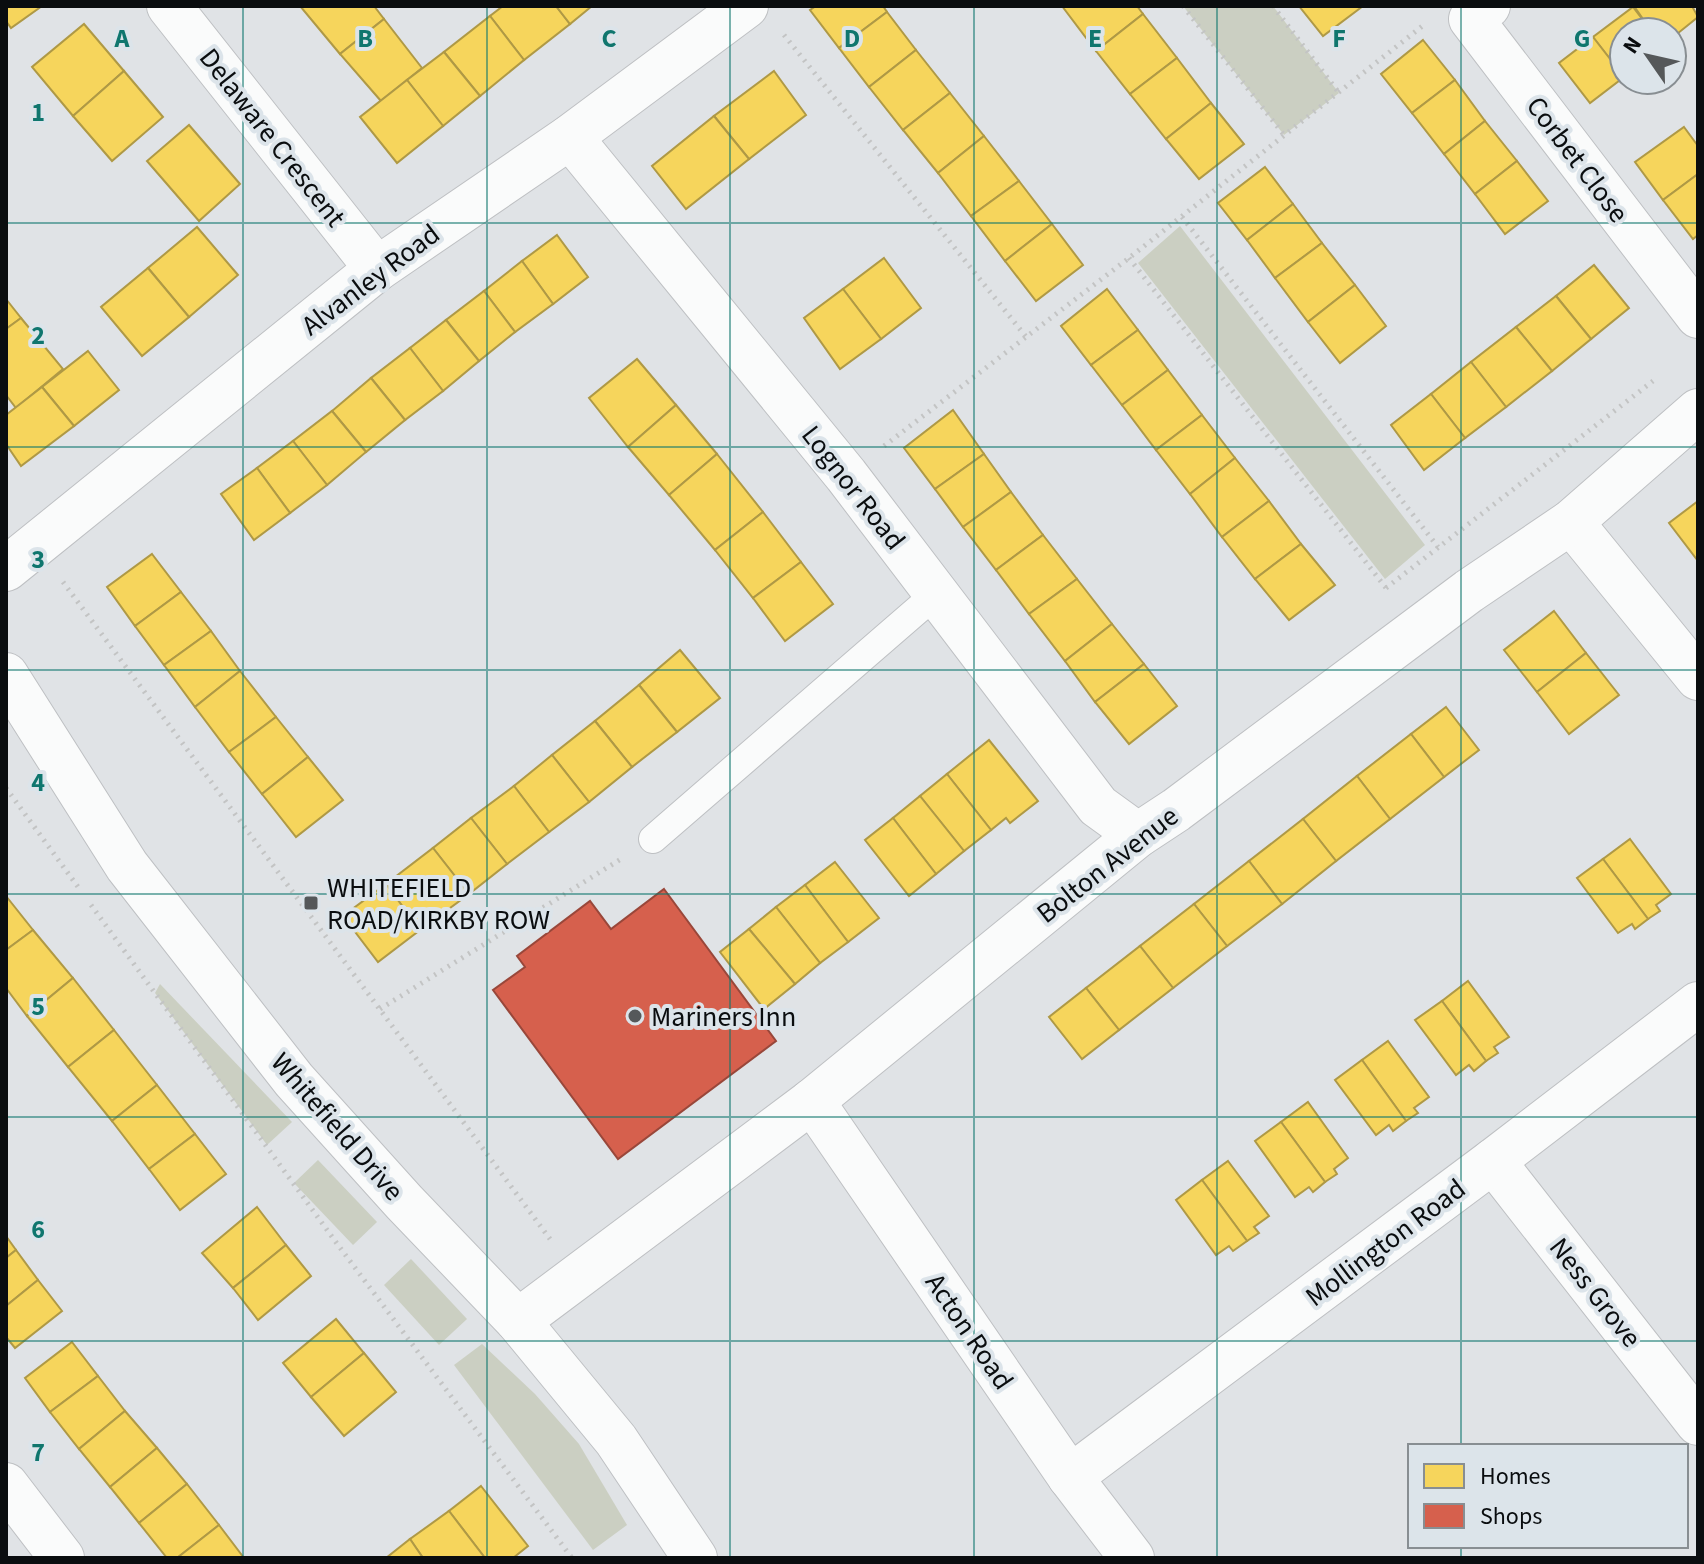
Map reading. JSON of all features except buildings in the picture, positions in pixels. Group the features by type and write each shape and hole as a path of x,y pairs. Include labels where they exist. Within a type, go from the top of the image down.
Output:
{"street":[{"name":"Delaware Crescent","path":"169,6 377,269"},
{"name":"Corbet Close","path":"1480,13 1698,316"},
{"name":"Alvanley Road","path":"21,557 377,269 570,137 763,18"},
{"name":"Lognor Road","path":"570,137 846,475 1098,806 1138,835"},
{"name":"Bolton Avenue","path":"518,1321 812,1101 1138,835 1176,810 1469,591 1571,522 1698,411"},
{"path":"1571,522 1698,678"},
{"name":"Whitefield Drive","path":"6,675 127,866 294,1080 404,1202 518,1321 616,1440 694,1558"},
{"name":"Mollington Road","path":"1070,1477 1698,1004"},
{"name":"Acton Road","path":"812,1101 1070,1477 1132,1558"},
{"name":"Ness Grove","path":"1493,1161 1698,1423"},
{"path":"6,1485 62,1558"}],"lane":[{"path":"653,839 937,593"}],"path":[{"path":"1183,6 1284,135"},
{"path":"1273,6 1339,93"},
{"path":"846,475 1027,338 1434,17 1480,13"},
{"path":"763,18 1027,338"},
{"path":"1182,217 1438,547"},
{"path":"1129,258 1386,588"},
{"path":"1373,597 1661,375"},
{"path":"21,557 380,1009 577,1276"},
{"path":"6,788 338,1245 572,1558"},
{"path":"380,1009 653,839"}],"shaded area":[{"path":"1183,6 1273,6 1339,93 1284,135"},
{"path":"1180,226 1425,545 1385,579 1138,263"},
{"path":"160,984 292,1122 267,1145 155,993"},
{"path":"318,1160 377,1222 353,1245 294,1183"},
{"path":"411,1259 467,1319 439,1345 384,1285"},
{"path":"482,1344 535,1394 579,1444 627,1525 593,1550 454,1365"}],"place":[{"name":"WHITEFIELD ROAD/KIRKBY ROW","path":"311,903"},
{"name":"Mariners Inn","path":"635,1016"}]}
